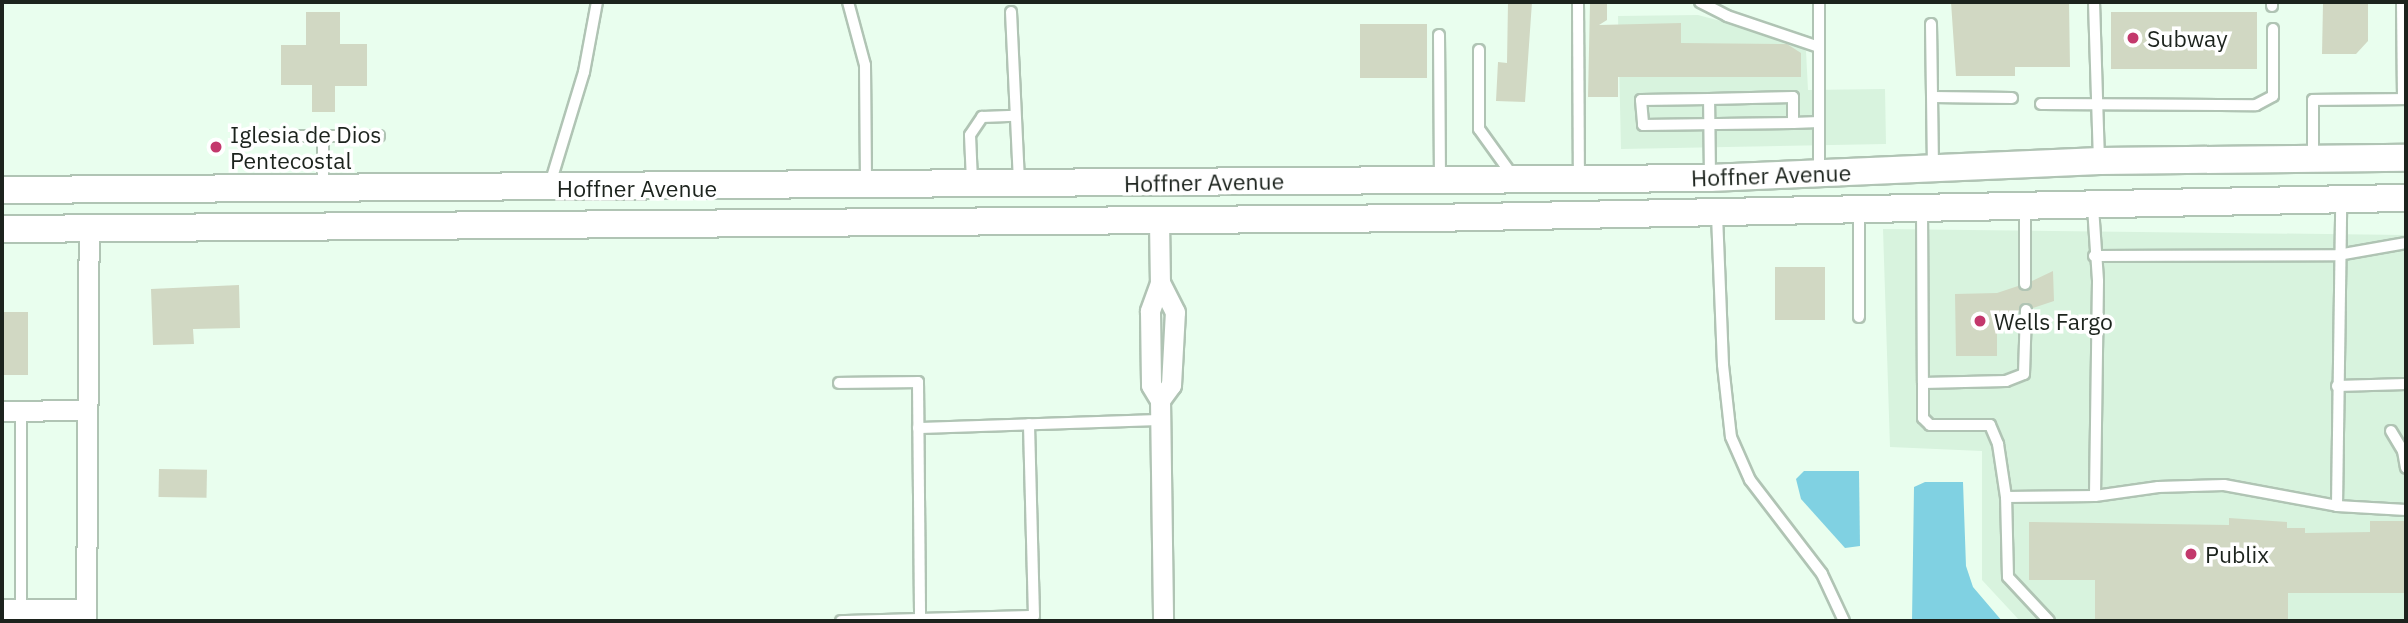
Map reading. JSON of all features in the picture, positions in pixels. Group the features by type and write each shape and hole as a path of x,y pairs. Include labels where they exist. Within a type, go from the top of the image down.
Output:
{"main road":[{"name":"Hoffner Avenue","path":"2,190 323,190 1579,179 1710,177 2099,161 2406,158"},
{"path":"1717,211 1727,197 1751,186 1796,185 1819,173"},
{"path":"1491,216 1528,203 1686,199 1710,177"},
{"path":"853,224 904,210 1003,205 1019,184"},
{"path":"560,227 596,212 819,210 840,206 866,186"},
{"path":"125,231 128,190"},
{"name":"Hoffner Avenue","path":"2,229 125,231 1159,221 1922,208 2341,197 2406,198"}],"street":[{"path":"1159,221 1160,283 1150,311 1151,385 1160,400 1161,420 1163,621"},
{"path":"11,609 86,615 89,230"},
{"path":"11,410 87,410"}],"lane":[{"path":"549,188 584,72 597,2"},
{"path":"848,2 865,65 866,186"},
{"path":"1578,2 1579,179"},
{"path":"1700,2 1727,16 1819,47"},
{"path":"1819,2 1819,173"},
{"path":"2094,2 2099,161"},
{"path":"2313,158 2313,100 2405,99 2402,2"},
{"path":"1011,12 1019,184"},
{"path":"1931,24 1933,169"},
{"path":"2041,104 2256,104 2273,96 2273,29"},
{"path":"1439,35 1440,180"},
{"path":"1479,50 1479,129 1515,178"},
{"path":"1793,123 1793,97 1641,100 1643,125 1710,128 1819,122"},
{"path":"1933,97 2012,98"},
{"path":"1709,99 1710,177"},
{"path":"972,184 970,135 982,117 1015,116"},
{"path":"269,136 379,135"},
{"path":"323,136 323,190"},
{"path":"2337,506 2338,255 2341,197"},
{"path":"2093,203 2094,256 2098,281 2095,496"},
{"path":"2025,204 2025,284"},
{"path":"1859,208 1859,317"},
{"path":"1922,208 1923,418 1930,425 1990,425 1998,444 2006,497 2008,577 2049,621"},
{"path":"1717,211 1723,365 1731,437 1750,480 1822,574 1844,621"},
{"path":"2094,256 2338,255 2406,243"},
{"path":"1923,383 2006,381 2024,374 2026,310"},
{"path":"839,383 918,382 920,620"},
{"path":"2337,386 2406,384"},
{"path":"11,410 11,609"},
{"path":"918,428 1161,420"},
{"path":"841,621 1034,616 1029,424"},
{"path":"2391,432 2405,453 2406,468"},
{"path":"2006,497 2095,496 2158,487 2224,485 2337,506 2406,510"}],"shaded area":[{"path":"1698,15 1785,38 1806,51 1808,90 1885,89 1886,144 1621,149 1618,16"},
{"path":"1883,229 2406,235 2406,621 2020,621 1982,580 1982,451 1890,447"}],"water":[{"path":"1804,471 1859,471 1860,546 1845,548 1801,499 1796,479"},
{"path":"1925,482 1963,482 1966,566 1973,587 2002,621 1912,621 1914,487"}],"building":[{"path":"1508,2 1532,2 1525,102 1496,101 1498,62 1507,63"},
{"path":"1590,2 1607,2 1607,20 1599,25 1681,23 1681,43 1787,44 1801,53 1801,77 1618,77 1618,97 1588,97"},
{"path":"1951,2 2069,2 2070,67 2015,67 2015,76 1956,76"},
{"path":"2323,4 2368,4 2368,41 2356,54 2322,54"},
{"path":"306,12 340,12 340,44 367,44 367,86 335,86 335,112 312,112 312,85 281,85 281,45 306,45"},
{"path":"2111,12 2257,12 2257,69 2111,69"},
{"path":"1360,24 1427,24 1427,78 1360,78"},
{"path":"1775,267 1825,267 1825,320 1775,320"},
{"path":"2053,271 2054,301 2033,308 2023,303 2018,312 1997,320 1997,356 1956,356 1955,294 1997,293 2018,286 2026,291 2032,281"},
{"path":"239,285 240,328 193,329 194,344 153,345 151,289"},
{"path":"2,312 28,312 28,375 2,375"},
{"path":"159,469 207,470 207,498 159,497"},
{"name":"Publix","path":"2229,518 2287,522 2287,528 2305,528 2305,533 2370,532 2370,521 2406,521 2406,593 2288,593 2288,621 2095,621 2095,580 2029,580 2029,522 2229,525"}],"place":[{"name":"Subway","path":"2133,38"},
{"name":"Iglesia de Dios Pentecostal","path":"216,147"},
{"name":"Wells Fargo","path":"1980,321"},
{"name":"Publix","path":"2191,554"}]}
